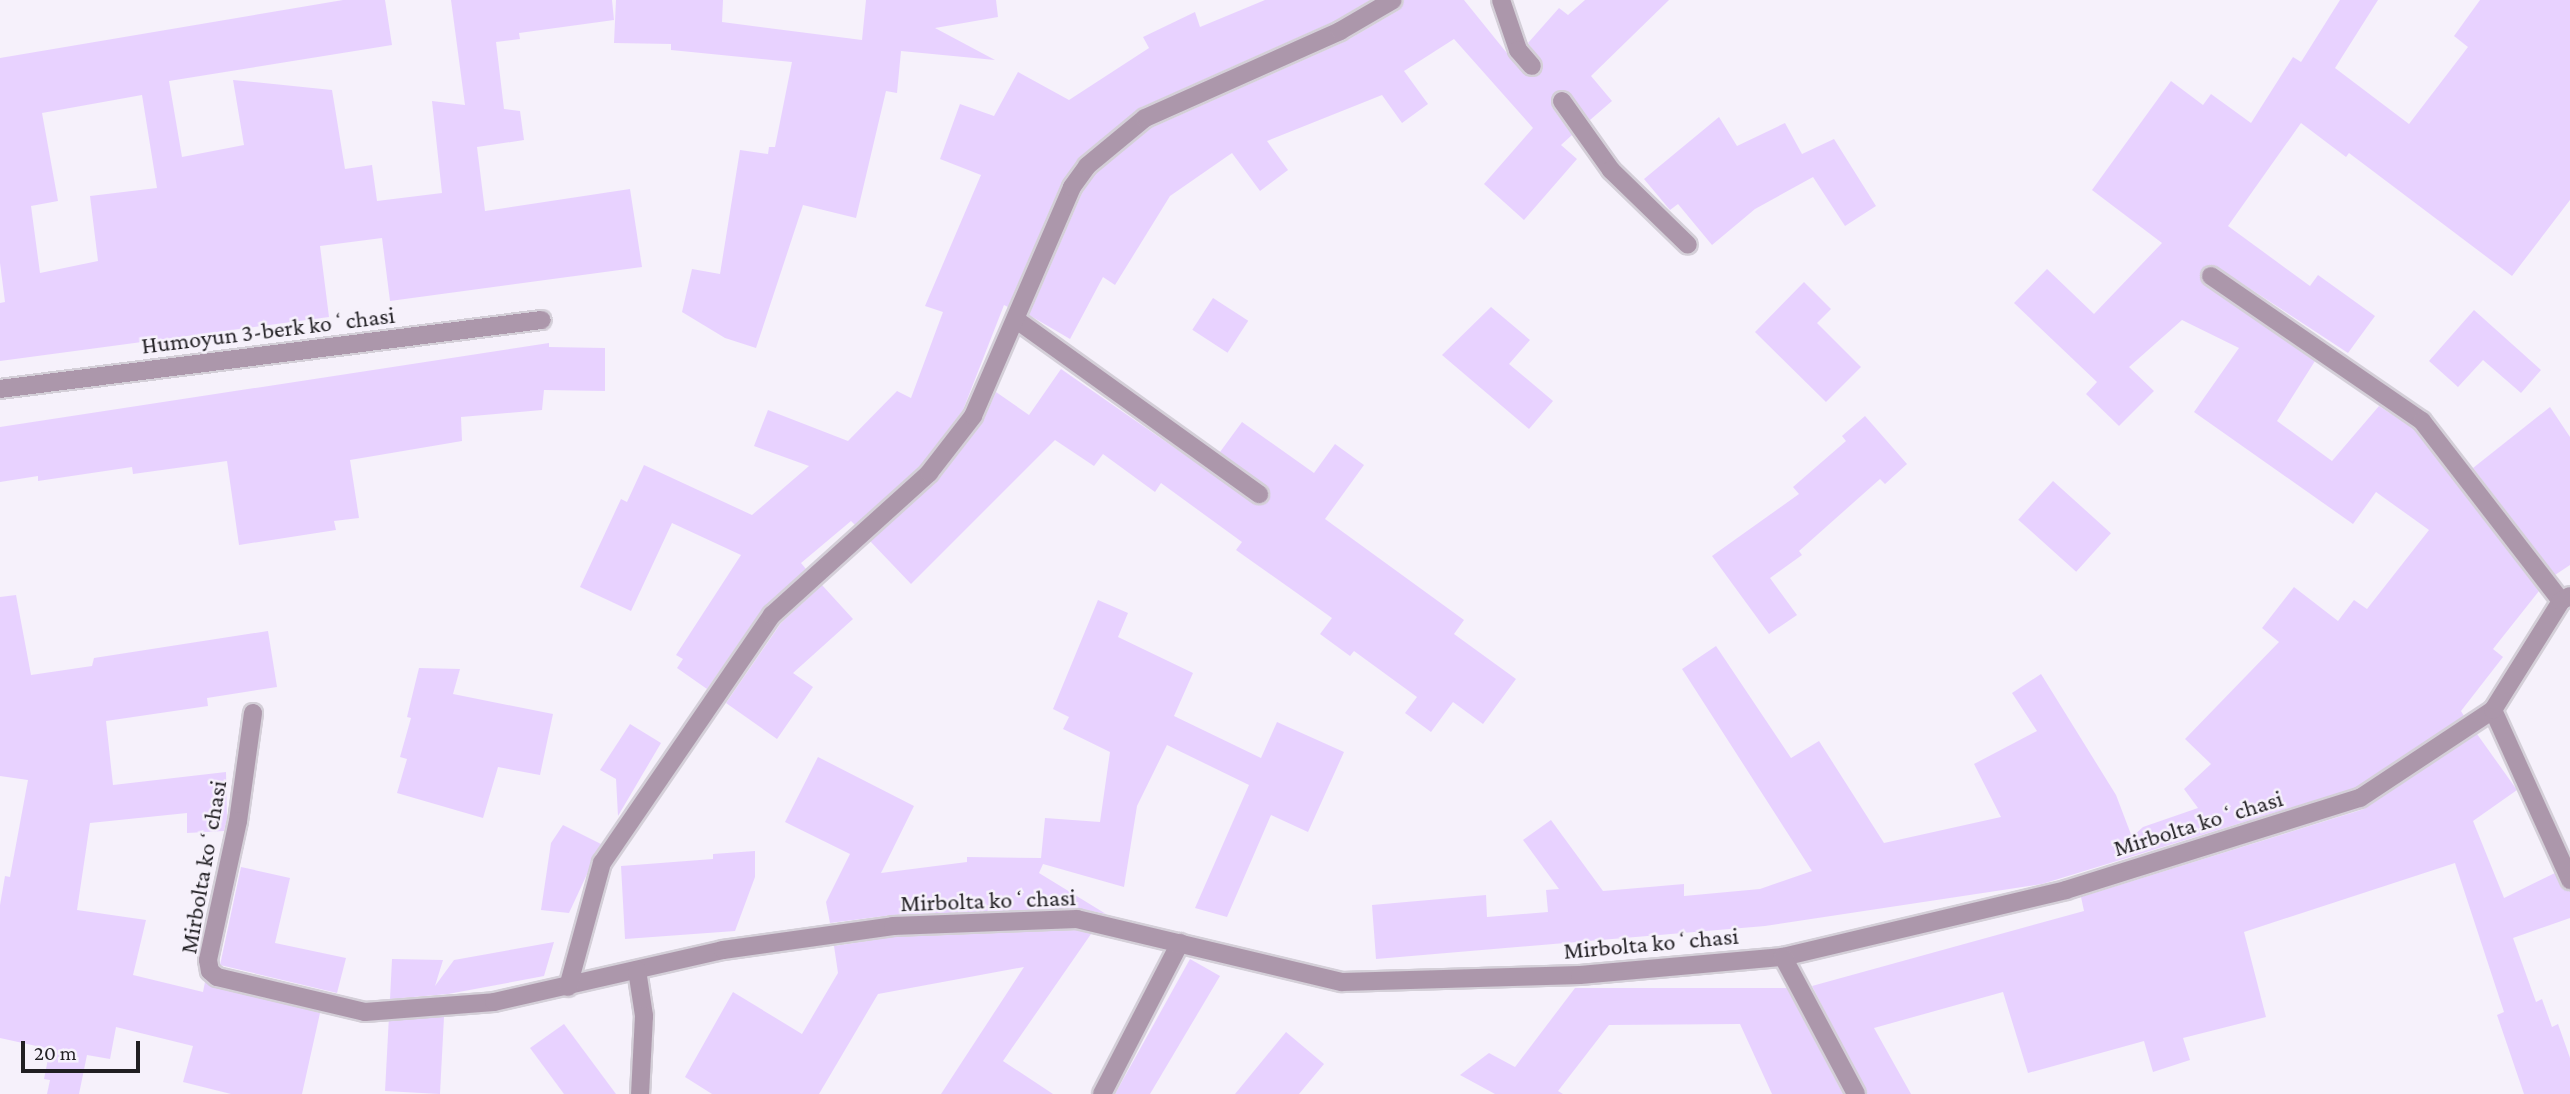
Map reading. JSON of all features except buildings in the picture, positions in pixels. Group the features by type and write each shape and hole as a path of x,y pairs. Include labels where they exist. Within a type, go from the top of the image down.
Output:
{"street":[{"path":"568,986 602,863 721,685 772,615 929,472 973,416 1018,321 1072,187 1087,166 1145,118 1340,31 1393,0"},
{"path":"1501,0 1518,50 1532,66"},
{"path":"1562,101 1611,170 1688,245"},
{"path":"2211,276 2421,421 2566,598"},
{"name":"Humoyun 3-berk koʻchasi","path":"0,389 542,320"},
{"path":"1018,321 1259,494"},
{"name":"Mirbolta koʻchasi","path":"253,713 238,821 208,960 217,977 365,1012 494,1002 723,950 893,926 1077,919 1342,982 1580,975 1783,957 2066,890 2360,798 2493,710 2566,598"},
{"path":"2493,710 2570,880"},
{"path":"1102,1094 1180,943"},
{"path":"1783,957 1856,1094"},
{"path":"637,970 644,1016 640,1094"}]}
